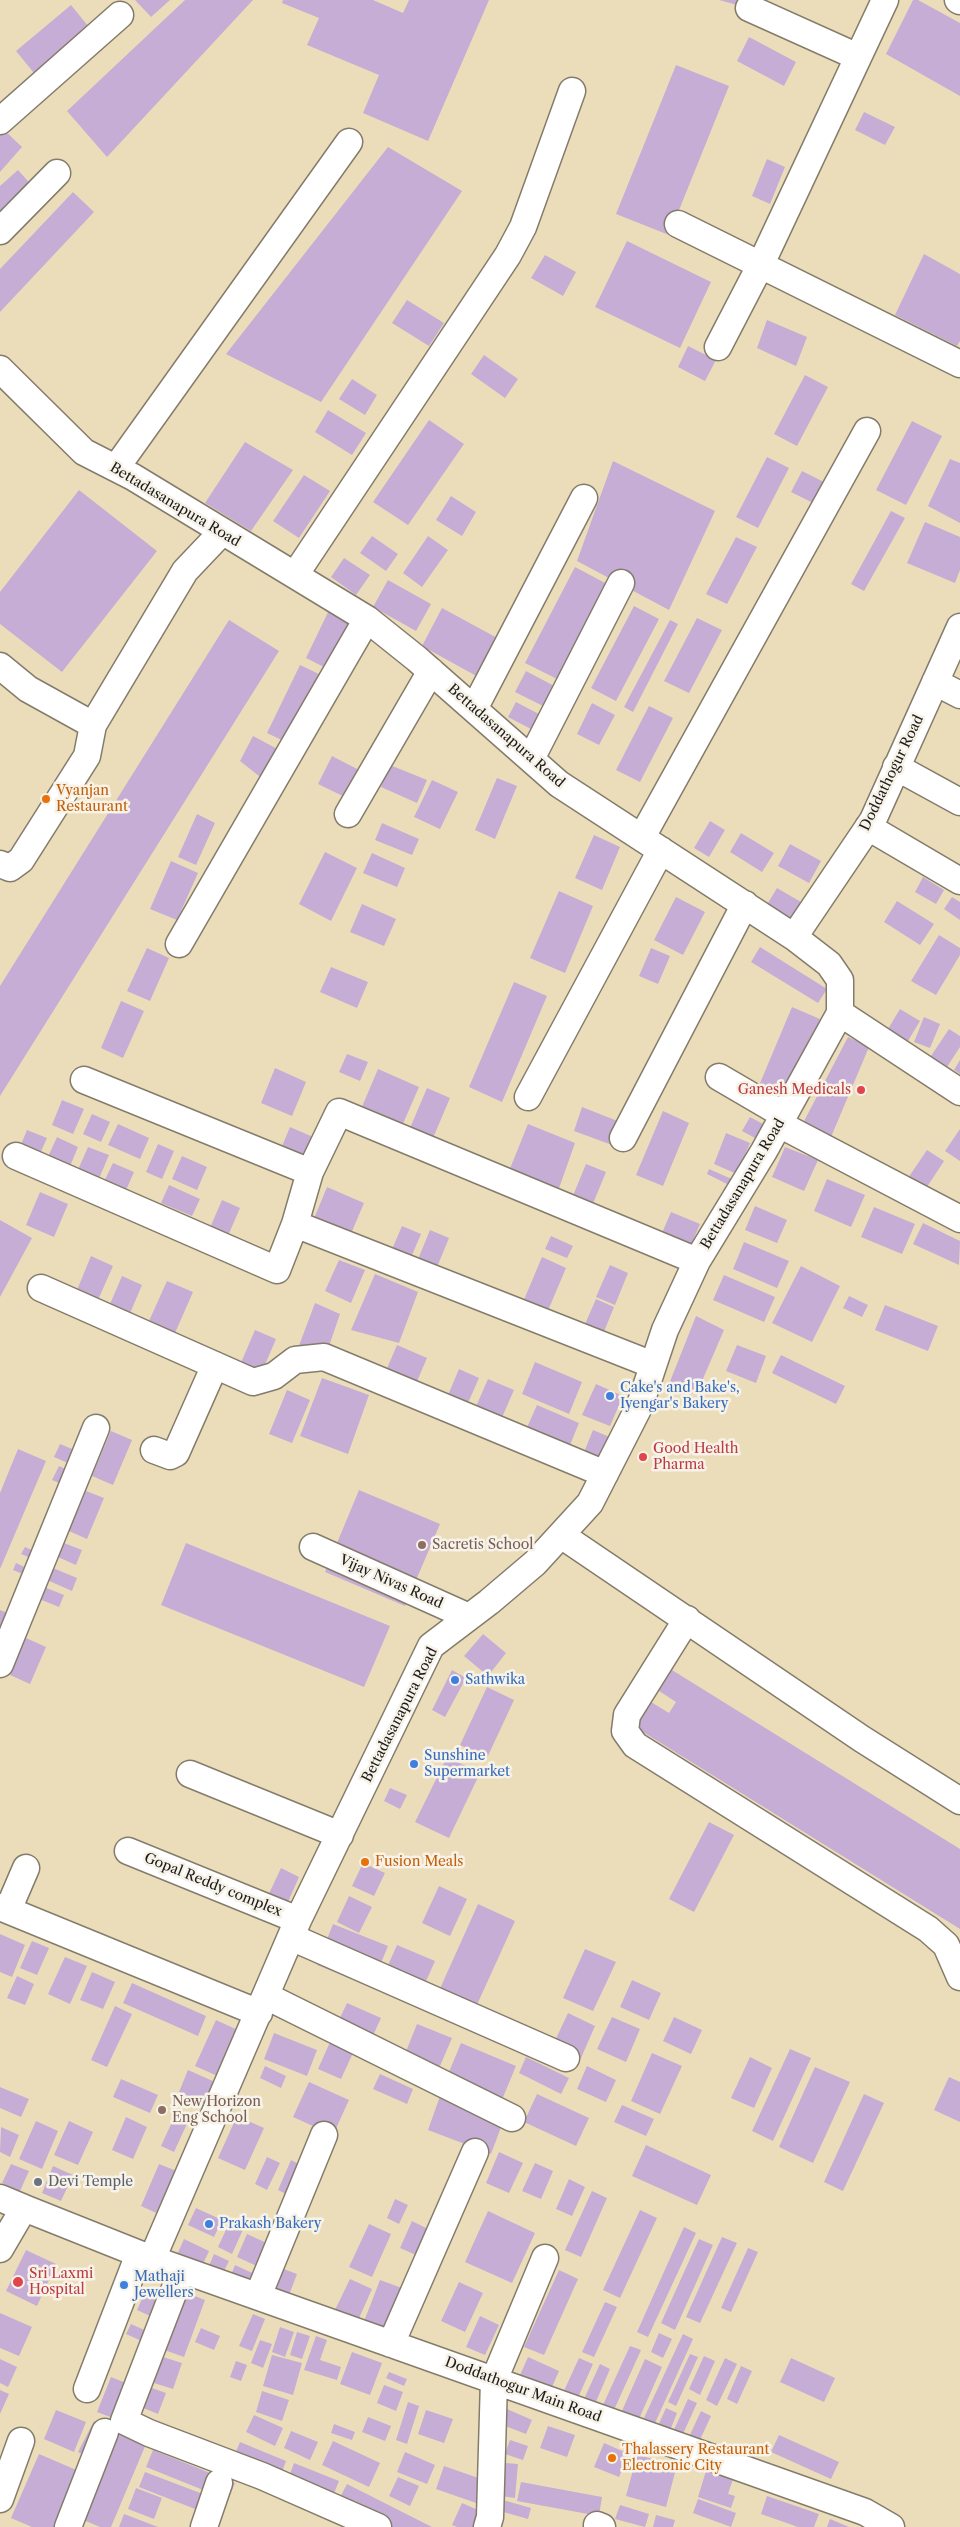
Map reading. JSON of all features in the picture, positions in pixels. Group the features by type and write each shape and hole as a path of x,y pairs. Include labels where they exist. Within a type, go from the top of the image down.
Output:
{"street":[{"path":"718,347 761,264 885,0"},
{"path":"748,8 858,57"},
{"path":"0,121 120,15"},
{"path":"295,575 508,255 523,228 572,92"},
{"path":"116,468 349,142"},
{"path":"0,231 57,173"},
{"path":"678,224 960,364"},
{"name":"Bettadasanapura Road","path":"0,369 84,452 116,468 367,619 431,671 559,784 794,937 829,964 840,980 840,1013 781,1119 697,1261 664,1330 640,1405 590,1503 535,1563 431,1646 294,1928 263,2004 145,2257 88,2389"},
{"path":"528,1097 651,844 867,431"},
{"path":"474,709 584,498"},
{"path":"0,864 10,868 21,860 87,756 93,726 185,571 222,532"},
{"path":"531,759 620,583"},
{"path":"179,944 367,619"},
{"name":"Doddathogur Road","path":"794,937 868,827 960,627"},
{"path":"0,666 28,689 93,726"},
{"path":"348,814 431,671"},
{"path":"935,682 960,695"},
{"path":"896,767 960,802"},
{"path":"868,827 960,880"},
{"path":"623,1138 744,904"},
{"path":"840,1013 960,1092"},
{"path":"719,1077 781,1119 960,1219"},
{"path":"84,1080 310,1172"},
{"path":"16,1156 276,1270 295,1224 310,1172 339,1112 697,1261"},
{"path":"295,1224 653,1365"},
{"path":"42,1288 253,1382 274,1376 295,1360 324,1357 605,1474"},
{"path":"154,1450 170,1456 176,1453 215,1365"},
{"path":"0,1664 96,1428"},
{"path":"561,1535 862,1738 960,1801"},
{"name":"Vijay Nivas Road","path":"313,1547 469,1617"},
{"path":"686,1619 627,1715 625,1731 635,1745 928,1929 946,1945 960,1977"},
{"path":"190,1774 340,1835"},
{"name":"Gopal Reddy complex","path":"128,1851 566,2058"},
{"path":"26,1868 4,1908 263,2004 512,2118"},
{"path":"258,2296 324,2135"},
{"path":"392,2344 476,2152"},
{"name":"Doddathogur Main Road","path":"0,2198 145,2257 865,2512 891,2527"},
{"path":"0,2249 24,2208"},
{"path":"487,2527 490,2517 494,2380 545,2258"},
{"path":"182,2270 124,2421 149,2433 262,2476 378,2527"},
{"path":"68,2527 105,2432"},
{"path":"0,2499 21,2441"},
{"path":"204,2527 219,2483"}],"building":[{"path":"135,0 170,0 151,17"},
{"path":"185,0 253,0 107,157 67,111"},
{"path":"283,0 373,0 403,13 409,0 489,0 428,141 363,113 379,75 307,45 319,18 282,3"},
{"path":"719,0 743,0 741,6"},
{"path":"913,0 918,0 960,23 960,96 886,54"},
{"path":"71,5 93,32 38,78 16,51"},
{"path":"749,37 796,62 784,86 737,61"},
{"path":"676,65 729,86 669,235 616,214"},
{"path":"864,112 895,127 885,145 855,130"},
{"path":"2,128 22,147 0,172 0,130"},
{"path":"388,147 462,191 321,402 226,354"},
{"path":"767,159 785,167 770,204 752,196"},
{"path":"18,170 35,189 0,221 0,186"},
{"path":"73,192 94,212 0,312 0,269"},
{"path":"627,241 711,282 680,348 595,307"},
{"path":"924,254 960,274 960,341 957,346 895,315"},
{"path":"545,255 576,272 563,296 531,278"},
{"path":"407,300 444,323 429,346 392,323"},
{"path":"767,320 807,337 796,366 757,348"},
{"path":"688,346 716,360 705,381 678,367"},
{"path":"484,355 518,379 505,398 471,374"},
{"path":"805,375 828,387 797,446 774,434"},
{"path":"352,379 377,395 365,415 339,399"},
{"path":"328,410 366,433 352,455 315,432"},
{"path":"429,420 464,444 408,525 373,502"},
{"path":"912,421 942,436 906,505 876,490"},
{"path":"245,442 293,470 251,531 205,503"},
{"path":"767,457 789,468 758,528 736,517"},
{"path":"950,459 960,463 960,523 928,506"},
{"path":"613,461 715,511 669,610 577,561"},
{"path":"802,471 828,484 817,505 791,492"},
{"path":"304,475 330,491 299,538 273,521"},
{"path":"79,490 157,551 62,672 0,624 0,592"},
{"path":"451,496 476,512 462,536 436,520"},
{"path":"891,511 905,518 864,591 851,584"},
{"path":"925,522 960,537 960,570 955,583 907,563"},
{"path":"372,536 398,554 386,571 360,553"},
{"path":"428,536 448,550 422,587 403,573"},
{"path":"736,537 757,547 727,604 706,594"},
{"path":"344,558 370,575 356,595 331,577"},
{"path":"575,567 607,584 557,679 525,663"},
{"path":"388,580 431,604 416,631 373,607"},
{"path":"634,606 659,619 616,701 591,688"},
{"path":"330,608 351,618 326,668 306,658"},
{"path":"442,608 501,640 480,678 422,646"},
{"path":"697,618 722,630 689,693 664,681"},
{"path":"229,620 279,651 0,1096 0,986"},
{"path":"670,620 678,624 633,712 624,707"},
{"path":"300,665 321,675 288,743 267,733"},
{"path":"526,671 558,688 547,708 515,692"},
{"path":"516,702 556,723 548,738 508,717"},
{"path":"592,703 615,715 599,745 577,734"},
{"path":"649,706 673,718 640,782 616,770"},
{"path":"253,736 283,752 269,776 259,776 240,761"},
{"path":"332,756 365,773 351,800 318,784"},
{"path":"390,765 427,780 417,803 381,787"},
{"path":"497,778 517,786 495,839 475,830"},
{"path":"432,780 458,792 440,829 414,817"},
{"path":"197,814 215,823 196,865 178,857"},
{"path":"710,821 725,830 709,857 694,848"},
{"path":"382,823 419,839 412,855 375,840"},
{"path":"741,833 774,853 762,872 730,852"},
{"path":"594,835 620,847 602,890 575,878"},
{"path":"790,844 821,861 809,883 778,866"},
{"path":"325,852 357,868 331,921 299,904"},
{"path":"372,853 405,868 397,887 363,873"},
{"path":"171,861 198,873 177,920 150,909"},
{"path":"923,877 944,890 936,904 915,892"},
{"path":"777,888 806,905 794,925 765,908"},
{"path":"559,891 593,906 565,973 530,958"},
{"path":"676,897 705,912 683,955 654,940"},
{"path":"952,897 960,902 960,920 944,909"},
{"path":"897,901 934,924 920,945 884,922"},
{"path":"362,904 396,919 384,946 350,932"},
{"path":"939,935 960,948 960,955 936,995 911,981"},
{"path":"760,947 827,989 818,1003 751,962"},
{"path":"147,948 169,958 150,1001 127,991"},
{"path":"651,948 670,956 658,984 639,976"},
{"path":"331,967 368,982 357,1008 320,992"},
{"path":"514,982 547,996 502,1102 469,1087"},
{"path":"121,1001 144,1011 123,1058 101,1048"},
{"path":"792,1007 820,1019 783,1107 755,1095"},
{"path":"900,1009 920,1021 902,1051 882,1039"},
{"path":"924,1017 940,1024 930,1048 914,1042"},
{"path":"949,1029 960,1036 960,1047 947,1067 931,1056"},
{"path":"848,1037 869,1047 831,1137 802,1125"},
{"path":"347,1054 368,1062 360,1081 339,1072"},
{"path":"960,1060 960,1074 954,1070"},
{"path":"275,1068 306,1082 292,1116 261,1103"},
{"path":"378,1069 419,1087 402,1126 361,1109"},
{"path":"427,1088 450,1098 433,1138 410,1128"},
{"path":"62,1100 84,1109 73,1134 52,1125"},
{"path":"582,1107 620,1122 612,1145 574,1131"},
{"path":"663,1111 689,1123 663,1186 636,1175"},
{"path":"92,1114 110,1122 101,1142 83,1134"},
{"path":"750,1117 763,1124 755,1138 742,1131"},
{"path":"118,1124 149,1138 140,1159 108,1145"},
{"path":"528,1124 575,1143 558,1191 509,1171"},
{"path":"290,1127 313,1137 303,1161 280,1151"},
{"path":"960,1129 960,1161 945,1151"},
{"path":"27,1130 47,1138 31,1174 12,1166"},
{"path":"726,1133 750,1143 737,1174 714,1164"},
{"path":"57,1137 78,1147 65,1178 43,1168"},
{"path":"158,1144 174,1151 162,1179 146,1172"},
{"path":"88,1147 109,1155 98,1181 77,1172"},
{"path":"785,1147 818,1160 804,1191 772,1177"},
{"path":"927,1150 944,1161 925,1190 908,1178"},
{"path":"182,1156 207,1167 197,1190 172,1179"},
{"path":"113,1163 134,1172 123,1197 101,1188"},
{"path":"586,1164 606,1172 592,1206 572,1198"},
{"path":"709,1169 734,1180 731,1186 707,1174"},
{"path":"827,1179 865,1195 851,1227 814,1211"},
{"path":"169,1185 200,1199 192,1216 161,1203"},
{"path":"327,1187 364,1203 350,1236 313,1221"},
{"path":"40,1192 68,1204 54,1237 26,1225"},
{"path":"222,1200 240,1208 227,1238 209,1230"},
{"path":"755,1206 787,1220 777,1243 745,1230"},
{"path":"874,1207 915,1224 902,1254 861,1237"},
{"path":"671,1212 700,1224 688,1252 659,1240"},
{"path":"0,1220 32,1238 0,1297"},
{"path":"923,1223 960,1241 959,1265 913,1244"},
{"path":"402,1226 421,1234 409,1262 390,1254"},
{"path":"430,1230 449,1238 435,1272 416,1264"},
{"path":"551,1236 573,1246 567,1258 545,1249"},
{"path":"744,1242 789,1261 777,1288 733,1269"},
{"path":"91,1256 113,1266 98,1300 77,1290"},
{"path":"542,1257 566,1268 547,1313 523,1302"},
{"path":"339,1260 365,1270 351,1303 325,1291"},
{"path":"610,1265 628,1273 615,1305 596,1297"},
{"path":"801,1266 840,1286 812,1342 772,1323"},
{"path":"375,1274 418,1292 399,1343 351,1330"},
{"path":"724,1275 775,1297 764,1322 713,1300"},
{"path":"122,1276 142,1285 128,1318 108,1309"},
{"path":"167,1281 193,1292 175,1333 149,1321"},
{"path":"849,1296 868,1305 862,1317 843,1308"},
{"path":"596,1299 614,1307 601,1339 582,1331"},
{"path":"315,1303 340,1314 327,1352 297,1351"},
{"path":"885,1305 938,1326 928,1351 875,1330"},
{"path":"696,1316 724,1330 696,1395 669,1384"},
{"path":"255,1330 276,1339 258,1381 237,1372"},
{"path":"397,1345 427,1358 412,1393 382,1380"},
{"path":"737,1345 766,1356 756,1383 726,1371"},
{"path":"781,1355 845,1386 836,1404 772,1373"},
{"path":"535,1362 582,1382 569,1414 522,1394"},
{"path":"459,1369 479,1378 468,1403 448,1395"},
{"path":"322,1378 369,1395 348,1454 300,1436"},
{"path":"488,1379 514,1390 500,1422 474,1411"},
{"path":"596,1384 623,1396 610,1426 582,1415"},
{"path":"287,1390 310,1400 292,1443 269,1434"},
{"path":"537,1405 579,1423 568,1450 525,1432"},
{"path":"593,1430 612,1438 601,1465 582,1457"},
{"path":"111,1431 132,1440 113,1485 92,1476"},
{"path":"60,1444 82,1453 77,1467 54,1457"},
{"path":"18,1449 46,1461 0,1569 0,1493"},
{"path":"59,1466 74,1473 68,1487 52,1480"},
{"path":"359,1490 440,1524 405,1606 325,1572"},
{"path":"86,1491 104,1498 87,1539 69,1531"},
{"path":"64,1543 82,1550 76,1565 58,1557"},
{"path":"186,1543 390,1626 364,1687 161,1605"},
{"path":"25,1547 41,1554 38,1561 21,1554"},
{"path":"16,1563 33,1571 30,1577 13,1570"},
{"path":"53,1568 77,1578 72,1591 47,1580"},
{"path":"44,1587 64,1595 59,1607 39,1599"},
{"path":"0,1610 12,1615 0,1642"},
{"path":"483,1634 506,1653 488,1676 464,1656"},
{"path":"26,1638 46,1647 30,1684 10,1675"},
{"path":"452,1670 466,1678 445,1717 432,1710"},
{"path":"672,1670 960,1849 960,1929 635,1727 651,1702 669,1713 676,1702 659,1691"},
{"path":"487,1687 514,1700 487,1758 460,1745"},
{"path":"447,1757 480,1773 449,1838 415,1822"},
{"path":"390,1788 407,1795 400,1809 384,1801"},
{"path":"709,1822 734,1835 694,1912 669,1899"},
{"path":"363,1863 385,1873 374,1896 352,1886"},
{"path":"281,1868 299,1877 285,1909 266,1900"},
{"path":"439,1886 467,1899 450,1936 422,1923"},
{"path":"349,1896 372,1907 359,1933 337,1922"},
{"path":"478,1904 515,1921 466,2029 429,2013"},
{"path":"333,1924 388,1946 371,1987 317,1965"},
{"path":"0,1934 25,1945 12,1977 0,1972"},
{"path":"32,1941 49,1948 37,1975 20,1968"},
{"path":"397,1945 435,1961 419,1997 381,1981"},
{"path":"585,1949 616,1962 593,2011 563,1998"},
{"path":"65,1957 87,1966 70,2004 48,1994"},
{"path":"92,1972 115,1982 103,2009 80,2000"},
{"path":"17,1976 34,1984 25,2005 7,1998"},
{"path":"632,1980 661,1993 649,2020 620,2007"},
{"path":"132,1983 206,2016 198,2036 123,2003"},
{"path":"347,2003 381,2018 366,2051 332,2035"},
{"path":"115,2006 132,2014 107,2067 91,2060"},
{"path":"568,2013 595,2026 581,2058 553,2045"},
{"path":"612,2017 640,2029 626,2062 597,2049"},
{"path":"674,2017 702,2030 691,2054 663,2041"},
{"path":"216,2020 242,2032 222,2078 195,2066"},
{"path":"417,2024 452,2038 437,2073 403,2059"},
{"path":"274,2033 317,2050 307,2076 264,2059"},
{"path":"330,2042 353,2053 341,2079 318,2069"},
{"path":"461,2043 516,2066 499,2107 444,2084"},
{"path":"790,2049 811,2058 773,2141 752,2131"},
{"path":"652,2053 682,2066 660,2114 631,2101"},
{"path":"526,2057 569,2078 561,2094 519,2073"},
{"path":"750,2057 772,2068 754,2108 731,2098"},
{"path":"265,2066 286,2076 281,2088 260,2078"},
{"path":"587,2066 616,2080 606,2102 577,2089"},
{"path":"815,2067 850,2082 813,2163 779,2147"},
{"path":"188,2070 215,2082 206,2104 179,2092"},
{"path":"380,2074 413,2089 407,2104 373,2089"},
{"path":"949,2077 960,2082 960,2122 934,2110"},
{"path":"121,2079 158,2095 150,2113 113,2097"},
{"path":"309,2082 349,2100 333,2135 293,2117"},
{"path":"0,2087 29,2099 21,2117 0,2108"},
{"path":"537,2094 589,2118 576,2146 524,2122"},
{"path":"864,2094 884,2103 843,2191 824,2182"},
{"path":"440,2096 504,2119 491,2154 428,2130"},
{"path":"622,2105 654,2119 646,2136 614,2122"},
{"path":"178,2109 191,2115 174,2152 161,2146"},
{"path":"237,2116 264,2128 245,2170 218,2158"},
{"path":"126,2117 147,2127 133,2159 112,2150"},
{"path":"36,2121 58,2131 42,2169 19,2159"},
{"path":"69,2121 93,2132 78,2165 54,2155"},
{"path":"1,2127 19,2135 10,2157 0,2152"},
{"path":"646,2145 711,2175 697,2205 632,2176"},
{"path":"499,2152 523,2163 509,2193 486,2183"},
{"path":"267,2157 280,2163 267,2190 255,2184"},
{"path":"291,2160 306,2168 292,2197 278,2190"},
{"path":"535,2163 553,2171 541,2199 522,2191"},
{"path":"11,2164 29,2171 20,2191 2,2183"},
{"path":"159,2164 184,2174 165,2217 141,2206"},
{"path":"53,2166 73,2175 61,2201 42,2193"},
{"path":"569,2179 585,2187 572,2216 556,2209"},
{"path":"592,2191 607,2198 581,2257 565,2250"},
{"path":"395,2199 408,2205 399,2224 387,2218"},
{"path":"196,2208 222,2220 214,2237 188,2225"},
{"path":"640,2210 657,2218 620,2298 603,2290"},
{"path":"488,2211 535,2233 512,2283 465,2262"},
{"path":"231,2219 245,2225 232,2254 218,2247"},
{"path":"412,2221 428,2229 416,2255 400,2248"},
{"path":"369,2224 391,2234 372,2277 349,2267"},
{"path":"684,2227 696,2233 648,2337 637,2332"},
{"path":"247,2234 271,2245 261,2268 237,2257"},
{"path":"722,2237 737,2243 700,2323 686,2317"},
{"path":"184,2239 209,2251 202,2266 177,2255"},
{"path":"699,2239 713,2245 675,2330 661,2323"},
{"path":"748,2248 758,2252 731,2312 721,2308"},
{"path":"26,2250 56,2264 37,2306 6,2291"},
{"path":"214,2254 229,2261 222,2275 208,2268"},
{"path":"235,2265 261,2277 255,2292 229,2280"},
{"path":"281,2268 297,2274 289,2295 272,2289"},
{"path":"559,2270 578,2279 544,2355 524,2347"},
{"path":"350,2279 372,2289 356,2325 333,2314"},
{"path":"380,2280 402,2288 384,2333 363,2324"},
{"path":"459,2282 483,2293 465,2332 441,2321"},
{"path":"148,2286 170,2296 159,2320 137,2310"},
{"path":"187,2293 205,2300 184,2357 159,2348 174,2308 181,2309"},
{"path":"605,2302 617,2307 594,2357 582,2352"},
{"path":"0,2313 32,2327 19,2356 0,2348"},
{"path":"253,2314 265,2319 252,2351 239,2346"},
{"path":"480,2316 499,2325 485,2355 466,2347"},
{"path":"131,2324 151,2333 146,2343 126,2334"},
{"path":"280,2327 294,2332 285,2357 272,2352"},
{"path":"201,2328 220,2336 214,2350 195,2342"},
{"path":"297,2332 310,2336 302,2359 290,2355"},
{"path":"659,2333 672,2339 663,2358 651,2352"},
{"path":"683,2334 693,2339 655,2423 644,2418"},
{"path":"316,2336 327,2340 320,2360 341,2367 337,2380 304,2370"},
{"path":"260,2340 272,2344 263,2368 251,2363"},
{"path":"630,2346 641,2350 614,2410 603,2405"},
{"path":"352,2352 382,2363 370,2395 340,2384"},
{"path":"690,2354 698,2357 676,2406 668,2402"},
{"path":"272,2355 302,2363 293,2395 263,2386"},
{"path":"704,2356 715,2361 700,2395 689,2389"},
{"path":"163,2357 182,2363 173,2389 154,2383"},
{"path":"528,2357 559,2371 548,2396 517,2382"},
{"path":"579,2358 593,2364 577,2400 563,2393"},
{"path":"725,2358 737,2364 717,2406 706,2400"},
{"path":"791,2358 835,2378 824,2402 780,2382"},
{"path":"0,2359 17,2367 8,2387 0,2383"},
{"path":"645,2359 662,2367 638,2421 621,2413"},
{"path":"236,2361 247,2365 241,2381 230,2377"},
{"path":"600,2364 610,2369 595,2404 584,2399"},
{"path":"741,2366 752,2371 737,2404 727,2399"},
{"path":"389,2372 407,2379 404,2386 386,2378"},
{"path":"111,2377 131,2385 118,2420 97,2412"},
{"path":"384,2385 403,2392 396,2411 377,2403"},
{"path":"149,2387 166,2393 158,2414 141,2407"},
{"path":"0,2390 9,2394 0,2414"},
{"path":"262,2391 289,2400 282,2421 256,2412"},
{"path":"688,2399 697,2403 682,2436 673,2432"},
{"path":"408,2402 419,2406 407,2444 396,2440"},
{"path":"666,2408 677,2413 669,2433 657,2428"},
{"path":"507,2409 532,2420 526,2434 500,2424"},
{"path":"56,2410 86,2422 74,2452 44,2439"},
{"path":"426,2410 453,2419 444,2443 418,2434"},
{"path":"701,2411 711,2416 698,2444 688,2439"},
{"path":"254,2415 283,2428 275,2446 246,2432"},
{"path":"368,2417 391,2426 385,2441 362,2432"},
{"path":"94,2421 107,2427 91,2459 78,2452"},
{"path":"334,2424 355,2432 352,2440 331,2433"},
{"path":"548,2426 575,2435 567,2457 540,2448"},
{"path":"110,2429 146,2444 111,2527 100,2527 74,2516"},
{"path":"291,2431 318,2442 310,2460 284,2448"},
{"path":"779,2435 839,2462 831,2479 771,2452"},
{"path":"510,2440 528,2446 523,2460 505,2454"},
{"path":"333,2441 380,2463 369,2487 322,2465"},
{"path":"240,2442 286,2461 279,2480 232,2461"},
{"path":"604,2443 629,2454 619,2477 594,2467"},
{"path":"153,2450 235,2483 228,2500 146,2467"},
{"path":"405,2452 435,2465 427,2484 397,2472"},
{"path":"39,2454 81,2472 58,2527 32,2527 11,2518"},
{"path":"637,2455 677,2465 666,2507 626,2496"},
{"path":"294,2463 339,2481 331,2501 287,2482"},
{"path":"505,2463 518,2464 515,2498 501,2496"},
{"path":"444,2466 487,2481 479,2504 436,2489"},
{"path":"706,2471 733,2479 728,2494 735,2496 731,2508 698,2497"},
{"path":"145,2472 224,2502 218,2518 139,2487"},
{"path":"398,2477 419,2486 410,2506 389,2496"},
{"path":"521,2482 602,2497 599,2516 517,2501"},
{"path":"347,2484 432,2527 386,2527 337,2503"},
{"path":"136,2488 162,2498 154,2519 128,2509"},
{"path":"767,2496 819,2514 814,2527 798,2527 761,2514"},
{"path":"698,2499 736,2513 731,2527 693,2513"},
{"path":"503,2500 531,2508 528,2519 500,2511"},
{"path":"462,2503 485,2513 479,2527 457,2527 452,2525"},
{"path":"620,2505 649,2514 645,2527 615,2519"},
{"path":"124,2514 158,2527 119,2527"},
{"path":"656,2515 675,2520 673,2527 653,2527"},
{"path":"830,2519 849,2527 827,2527"}],"place":[{"name":"Vyanjan Restaurant","path":"46,799"},
{"name":"Ganesh Medicals","path":"861,1090"},
{"name":"Cake's and Bake's, Iyengar's Bakery","path":"610,1396"},
{"name":"Good Health Pharma","path":"643,1457"},
{"name":"Sacretis School","path":"422,1545"},
{"name":"Sathwika","path":"455,1680"},
{"name":"Sunshine Supermarket","path":"414,1764"},
{"name":"Fusion Meals","path":"365,1862"},
{"name":"New Horizon Eng School","path":"162,2110"},
{"name":"Devi Temple","path":"38,2182"},
{"name":"Prakash Bakery","path":"209,2224"},
{"name":"Sri Laxmi Hospital","path":"18,2282"},
{"name":"Mathaji Jewellers","path":"124,2285"},
{"name":"Thalassery Restaurant Electronic City","path":"612,2458"}]}
